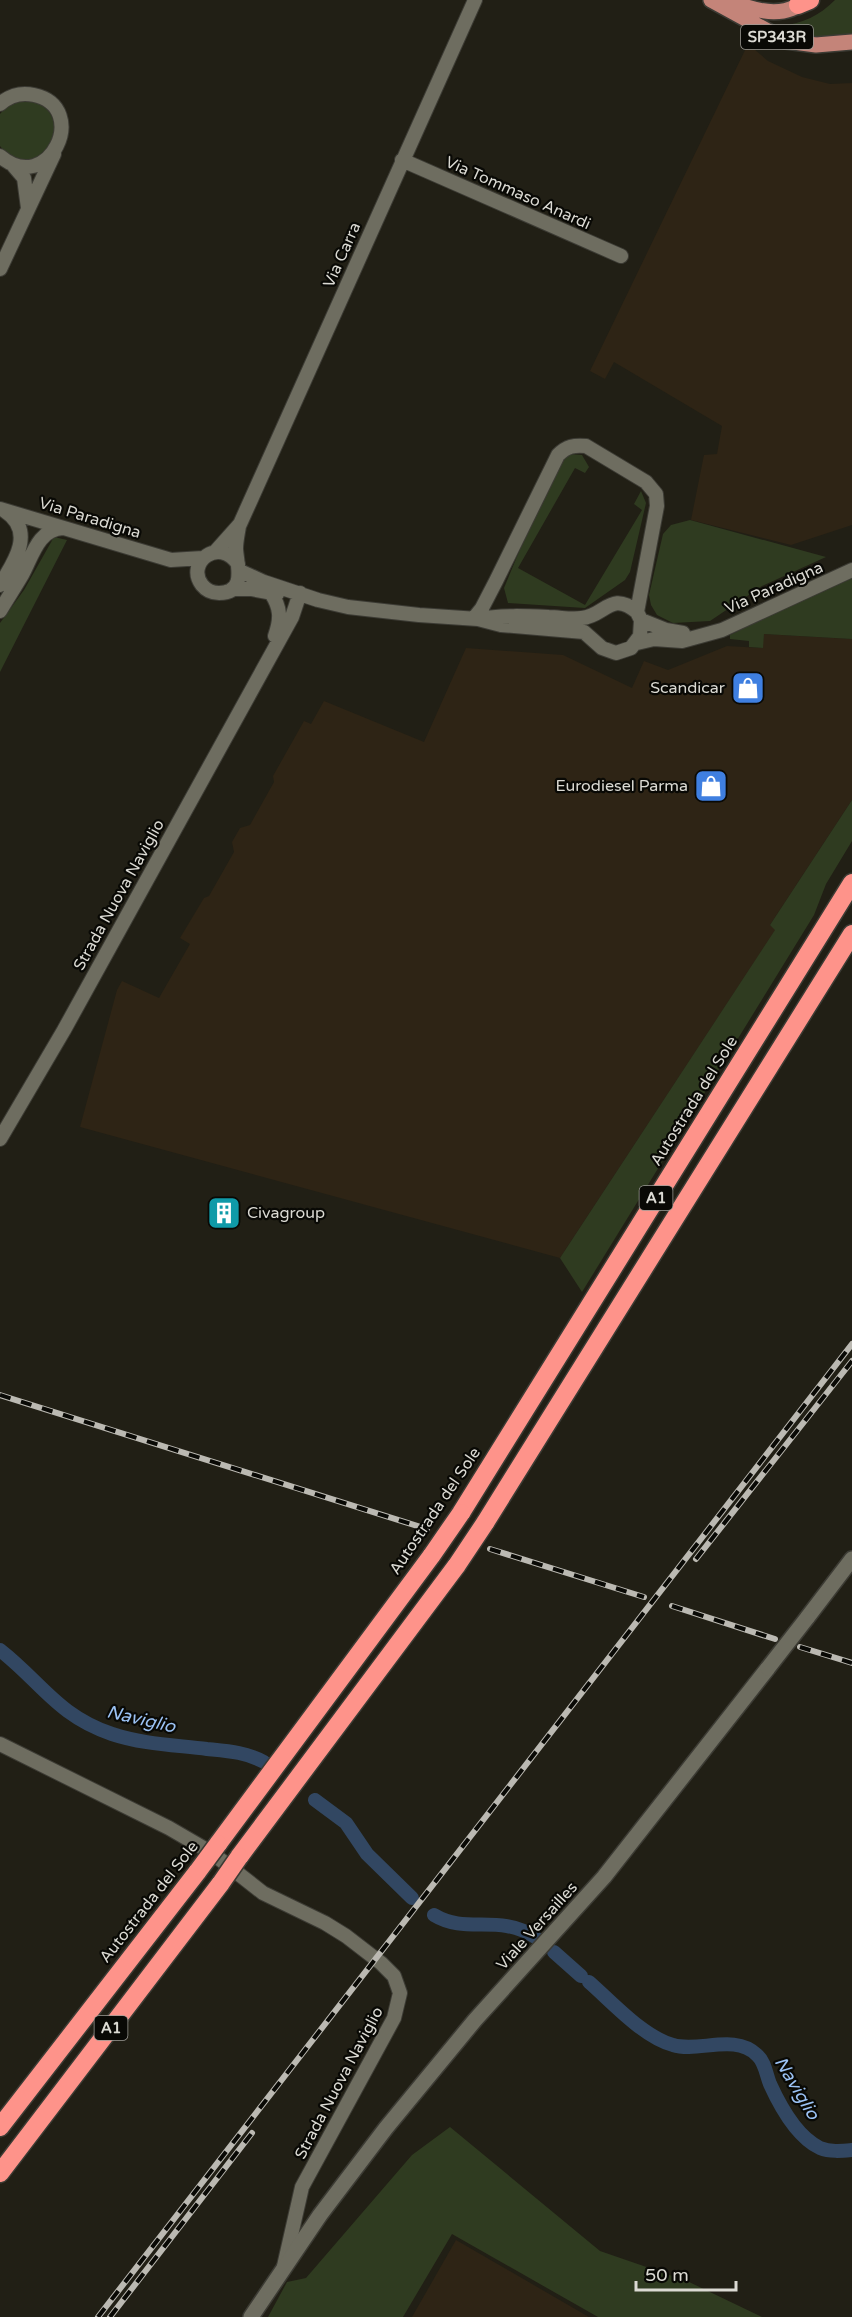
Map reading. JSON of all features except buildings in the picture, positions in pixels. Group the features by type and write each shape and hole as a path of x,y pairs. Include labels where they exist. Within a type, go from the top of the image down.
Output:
{"highway":[{"name":"Autostrada del Sole","path":"0,2127 218,1845 461,1513 852,882"},
{"name":"A1","path":"0,2173 457,1565 852,934"}],"main road":[{"name":"SP343R","path":"711,0 786,41 816,45 852,42"},
{"name":"SP343R","path":"729,0 769,12 804,2"}],"street":[{"name":"Via Carra","path":"239,567 236,549 240,524 475,0"},
{"path":"0,104 13,96 25,93 38,96 49,102 57,111 62,135 1,266"},
{"path":"5,159 20,166 37,164 52,155 58,146"},
{"path":"5,159 24,178 28,210"},
{"name":"Via Tommaso Anardi","path":"402,160 621,256"},
{"path":"476,618 558,455 572,446 586,446 646,482 656,494 657,506 639,616 642,628 637,643"},
{"path":"0,509 16,521 22,540 16,558 0,585"},
{"name":"Via Paradigna","path":"0,509 171,560"},
{"name":"Via Carra","path":"209,555 240,524"},
{"path":"0,611 43,537 57,528 66,528"},
{"path":"171,560 229,554 239,567 264,582 299,595"},
{"path":"198,576 200,564 209,555"},
{"path":"171,560 198,576 203,586 212,592 220,593 232,589 299,595"},
{"path":"232,589 238,581 239,567"},
{"name":"Via Paradigna","path":"299,595 373,610 476,618 501,625 584,632 609,652 616,653 624,652 637,643 654,639 682,641 709,633 748,619 852,570"},
{"name":"Strada Nuova Naviglio","path":"265,666 280,621 278,604 271,593"},
{"name":"Strada Nuova Naviglio","path":"0,1139 64,1030 292,617 299,595"},
{"name":"Via Paradigna","path":"476,618 501,615 573,620 586,618 606,606 622,603 639,616 666,630 709,633"},
{"path":"596,642 592,626 598,611"},
{"name":"Viale Versailles","path":"251,2317 320,2215 386,2128 463,2034 568,1920 618,1861 852,1559"},
{"name":"Strada Nuova Naviglio","path":"0,1744 169,1828 212,1853 263,1893 325,1923 346,1936 386,1967 397,1982 400,1999 394,2018 302,2187 284,2266"}],"shaded area":[{"path":"748,44 768,61 802,77 830,84 852,83 852,525 791,545 691,520 704,455 717,454 722,426 614,362 605,379 590,371"},
{"path":"764,634 852,639 852,800 770,925 776,929 560,1258 80,1127 117,990 122,981 159,998 190,944 180,938 204,898 209,896 234,852 232,842 240,828 250,825 274,782 273,776 304,721 311,724 324,701 424,742 466,648 563,655 632,688 644,661 668,670 727,646 762,648"},
{"path":"456,2240 589,2317 412,2317"}],"green space":[{"path":"835,0 852,0 852,35 816,37 781,31 779,27 810,18"},
{"path":"20,100 38,104 49,112 54,124 53,136 48,148 39,156 28,160 11,155 0,146 0,114 8,105"},
{"path":"569,454 582,455 589,467 585,473 575,468 518,568 585,605 642,510 634,504 641,491 646,503 630,572 625,580 585,608 508,603 504,588 555,465"},
{"path":"690,520 826,557 762,586 710,621 673,623 657,615 651,605 649,595 663,534 671,525"},
{"path":"54,537 67,540 0,672 0,623 24,590"},
{"path":"852,576 852,639 764,634 763,648 749,647 749,641 730,639 730,635"},
{"path":"852,800 852,841 826,884 814,915 582,1292 560,1258 775,930 770,925"},
{"path":"450,2127 600,2251 687,2281 762,2317 598,2317 452,2234 403,2317 268,2317 287,2282 306,2278 412,2155"}],"waterway":[{"name":"Naviglio","path":"0,1650 64,1708 93,1727 135,1740 236,1752 264,1762"},
{"name":"Naviglio","path":"315,1800 346,1823 367,1854 412,1898"},
{"name":"Naviglio","path":"434,1915 458,1924 508,1926 535,1937"},
{"name":"Naviglio","path":"554,1952 581,1976"},
{"name":"Naviglio","path":"589,1982 639,2027 662,2041 683,2047 727,2044 748,2049 762,2061 779,2102 790,2120 804,2136 820,2148 836,2151 852,2150"}],"railway":[{"path":"98,2317 852,1344"},
{"path":"696,1559 852,1361"},
{"path":"0,1395 427,1529"},
{"path":"490,1549 644,1597"},
{"path":"672,1606 775,1639"},
{"path":"800,1647 852,1663"},
{"path":"110,2317 252,2133"}],"place":[{"name":"Scandicar","path":"748,688"},
{"name":"Eurodiesel Parma","path":"711,786"},
{"name":"Civagroup","path":"224,1213"}]}
